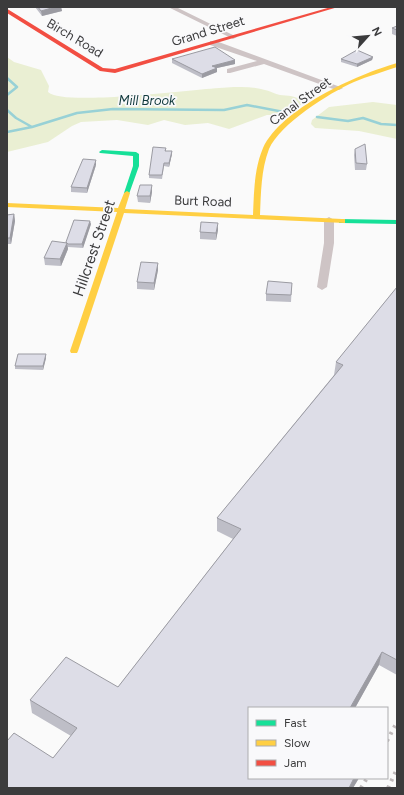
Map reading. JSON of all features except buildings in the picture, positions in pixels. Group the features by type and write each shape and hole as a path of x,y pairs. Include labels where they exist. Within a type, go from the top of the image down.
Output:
{"street":[{"path":"170,7 233,37"},
{"name":"Grand Street","path":"110,71 119,71 336,7"},
{"name":"Birch Road","path":"7,11 102,70 110,71"},
{"path":"213,43 339,88"},
{"path":"230,71 263,62"},
{"name":"Canal Street","path":"256,216 262,156 268,143 289,123 339,88 363,77 397,65"},
{"name":"Hillcrest Street","path":"74,351 136,166 136,154 102,152"},
{"name":"Burt Road","path":"7,205 388,223 397,222"},
{"path":"322,287 329,243 329,220"}],"green space":[{"path":"7,57 14,62 41,70 49,86 48,92 60,96 81,98 108,97 244,87 267,90 280,95 295,97 302,102 301,105 293,108 285,115 267,115 229,129 208,123 185,125 164,120 148,125 117,120 81,122 72,126 48,142 7,152"},
{"path":"373,102 397,105 397,139 359,131 315,128 311,124 312,120 329,107"}],"waterway":[{"path":"7,78 17,87 7,95"},
{"name":"Mill Brook","path":"32,127 77,113 113,109 224,110 247,105 289,113"},
{"path":"7,110 16,118 32,127"},
{"name":"Mill Brook","path":"317,117 348,121 363,118 381,124 397,125"},
{"name":"Mill Brook","path":"7,132 32,127"}],"railway":[{"path":"388,739 397,722"},
{"path":"388,788 397,769"},
{"path":"361,788 366,779"}],"traffic: fast":[{"path":"102,152 136,154 136,166 127,193"},
{"path":"342,221 397,222"}],"traffic: slow":[{"path":"256,216 258,181 261,163 267,147 280,130 302,111 336,89 357,78 397,65"},
{"path":"74,351 127,193"},
{"path":"7,205 342,221"}],"traffic: jam":[{"path":"7,11 102,70 115,71 336,7"}]}
